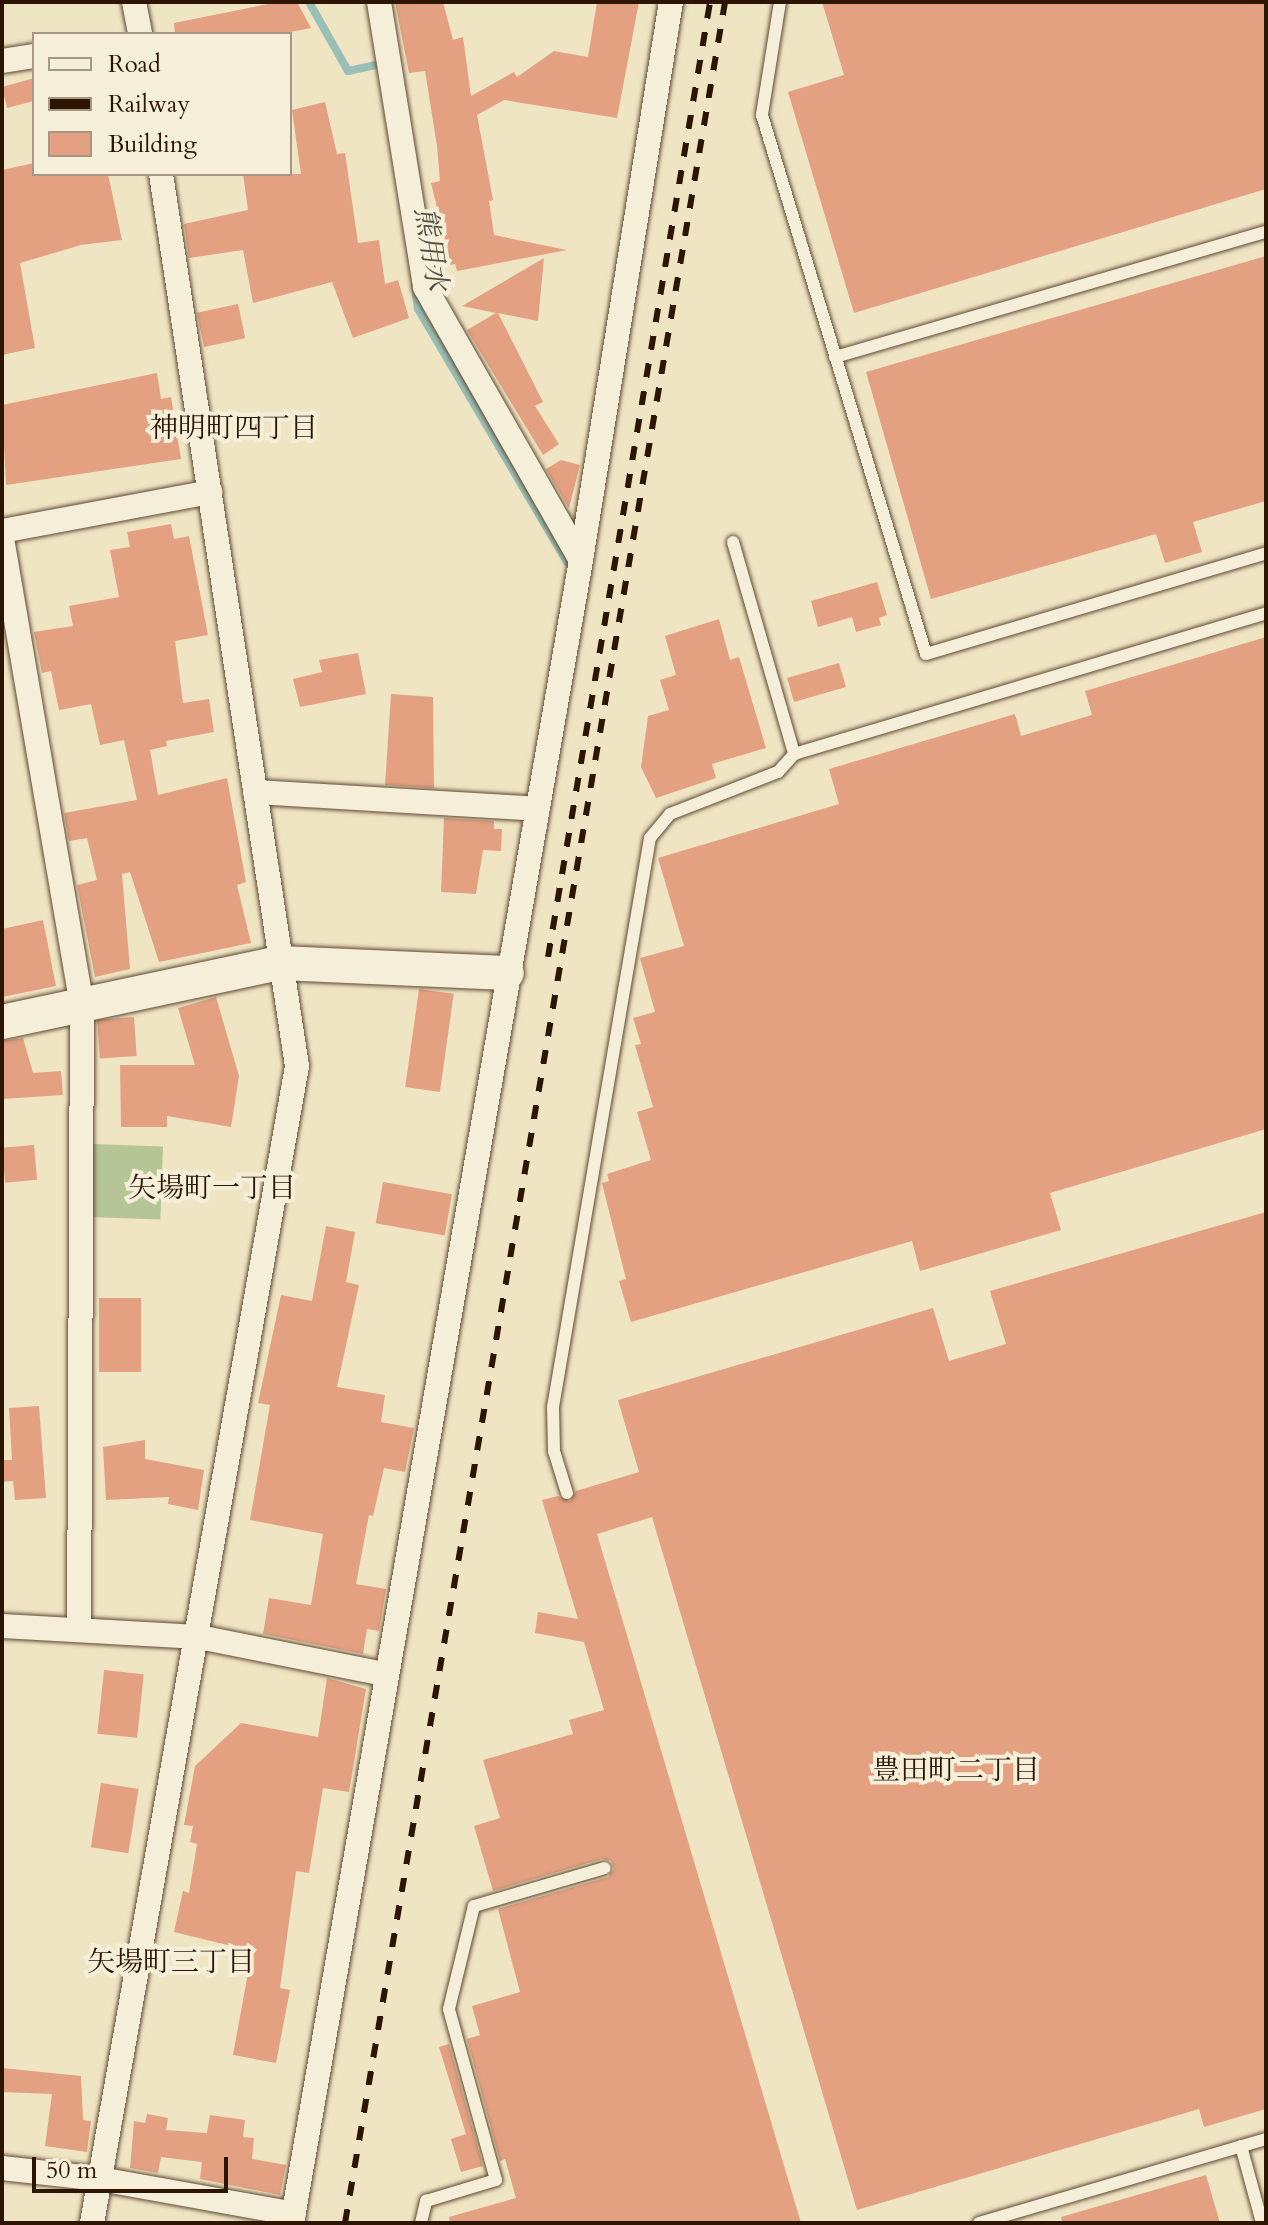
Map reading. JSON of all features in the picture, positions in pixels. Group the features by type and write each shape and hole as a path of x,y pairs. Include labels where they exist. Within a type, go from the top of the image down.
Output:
{"street":[{"path":"134,2 140,32"},
{"path":"379,2 425,287 581,560"},
{"path":"2,2168 100,2179 293,2218 385,1674 581,560 671,2"},
{"path":"2,61 32,56"},
{"path":"92,2223 199,1637 297,1066 161,176"},
{"path":"2,531 210,492"},
{"path":"2,538 82,1004 79,1630"},
{"path":"255,792 537,809"},
{"path":"2,1022 280,963 507,973"},
{"path":"2,1626 199,1637 385,1674"}],"lane":[{"path":"780,2 762,115 926,654 1266,553"},
{"path":"835,357 1266,232"},
{"path":"733,542 794,754"},
{"path":"567,1493 554,1451 553,1407 650,838 670,814 778,772 794,754 1266,613"},
{"path":"421,2223 426,2201 496,2180 449,2009 474,1906 605,1868"},
{"path":"979,2223 1266,2139"},
{"path":"1241,2146 1262,2205 1262,2223"}],"green space":[{"path":"92,1144 163,1146 160,1219 89,1217"}],"building":[{"path":"278,2 297,2 311,28 290,32 175,32 174,23"},
{"path":"395,2 443,2 453,40 463,37 471,96 514,72 517,77 554,51 588,57 597,2 639,2 617,118 504,100 477,115 493,200 489,201 494,235 567,250 457,271 455,264 437,267 434,246 446,244 431,183 440,181 437,146 425,71 409,73"},
{"path":"822,2 1266,2 1266,189 854,313 788,92 844,75"},
{"path":"32,79 32,102 7,108 2,87"},
{"path":"325,102 337,154 345,153 358,243 379,240 385,284 398,280 409,318 353,338 332,282 253,303 243,250 189,258 184,224 248,210 243,176 301,174 292,110"},
{"path":"32,163 32,176 108,176 122,240 81,245 20,263 35,348 2,355 2,170"},
{"path":"1266,256 1266,501 1193,522 1202,552 1165,563 1156,534 931,599 866,372"},
{"path":"544,258 538,321 498,313 543,402 535,406 559,444 543,455 467,330 496,313 462,306"},
{"path":"238,304 245,338 204,347 197,313"},
{"path":"157,373 161,399 171,397 181,459 6,485 2,405"},
{"path":"561,460 580,465 569,508 546,469"},
{"path":"171,524 174,539 189,536 208,635 175,641 183,703 209,699 214,732 166,741 167,746 150,750 158,795 227,778 246,882 237,885 251,943 159,962 130,872 122,874 130,969 95,977 77,885 97,880 87,838 69,841 64,813 137,800 124,740 100,745 91,704 59,710 51,671 42,673 34,632 73,626 69,606 119,597 110,550 130,547 127,532"},
{"path":"877,582 887,615 879,618 881,625 856,632 852,617 818,627 811,601"},
{"path":"719,619 730,660 739,657 766,748 712,764 716,778 656,798 641,767 648,716 669,710 660,680 676,675 665,636"},
{"path":"1266,637 1266,1129 1050,1193 1061,1230 920,1271 912,1241 631,1322 619,1281 626,1279 602,1183 609,1181 607,1174 651,1160 637,1112 653,1107 635,1045 641,1044 633,1018 655,1012 640,958 684,946 658,858 839,804 829,769 1015,714 1021,736 1092,715 1085,691"},
{"path":"358,653 366,694 300,707 293,679 322,672 319,660"},
{"path":"839,663 846,687 794,702 787,678"},
{"path":"391,694 433,697 434,788 385,785"},
{"path":"444,818 494,821 494,829 502,829 501,851 483,850 476,894 441,892"},
{"path":"43,920 56,986 2,997 2,929"},
{"path":"419,989 454,994 440,1092 405,1087"},
{"path":"216,997 239,1076 231,1127 167,1116 167,1127 121,1127 120,1065 195,1065 178,1008"},
{"path":"134,1017 137,1056 100,1058 97,1020"},
{"path":"23,1038 33,1073 61,1071 63,1095 2,1099 2,1041"},
{"path":"34,1145 37,1180 5,1183 2,1148"},
{"path":"383,1182 452,1194 445,1236 376,1223"},
{"path":"1266,1212 1266,2109 1204,2127 1199,2109 857,2210 652,1517 597,1534 801,2223 450,2223 449,2217 516,2198 505,2159 500,2161 467,2039 480,2035 472,2006 520,1992 498,1909 608,1877 614,1869 611,1861 602,1859 493,1891 474,1826 500,1818 483,1760 573,1734 569,1720 604,1710 584,1642 535,1633 538,1612 578,1619 542,1500 558,1496 570,1501 576,1491 639,1472 618,1400 933,1308 949,1361 1006,1344 990,1291"},
{"path":"326,1226 355,1232 346,1282 359,1285 337,1387 385,1395 381,1422 414,1428 405,1472 384,1468 373,1516 369,1515 356,1584 386,1589 379,1631 367,1629 363,1654 263,1634 269,1598 311,1605 323,1534 250,1520 270,1405 258,1403 281,1295 312,1301"},
{"path":"99,1298 141,1298 141,1372 99,1372"},
{"path":"39,1406 46,1498 15,1500 13,1481 2,1482 2,1460 12,1460 9,1408"},
{"path":"145,1440 145,1459 204,1470 198,1510 168,1504 169,1497 106,1500 103,1447"},
{"path":"104,1670 144,1674 137,1738 97,1734"},
{"path":"327,1678 366,1689 349,1792 323,1788 309,1873 296,1871 280,1988 290,1990 276,2063 233,2055 252,1951 174,1932 183,1891 189,1893 197,1844 190,1842 193,1826 184,1825 195,1766 241,1723 318,1737"},
{"path":"101,1783 139,1789 128,1853 91,1847"},
{"path":"449,2044 483,2166 461,2172 451,2139 466,2134 439,2047"},
{"path":"2,2068 81,2076 83,2120 91,2121 87,2152 45,2146 52,2094 2,2092"},
{"path":"147,2114 168,2118 166,2130 207,2133 210,2115 245,2120 243,2137 254,2138 252,2159 286,2165 280,2195 200,2179 202,2162 161,2157 158,2173 130,2168 134,2121 145,2123"},
{"path":"1206,2175 1220,2223 1062,2223 1061,2217"}],"waterway":[{"name":"熊用水","path":"309,2 348,71 381,64 382,71"},
{"name":"熊用水","path":"415,286 418,309 567,562"}],"railway":[{"path":"548,957 710,2"},
{"path":"345,2223 725,2"}],"district":[{"name":"神明町四丁目","path":"234,428"},
{"name":"矢場町一丁目","path":"212,1188"},
{"name":"豊田町二丁目","path":"956,1770"},
{"name":"矢場町三丁目","path":"171,1962"}]}
